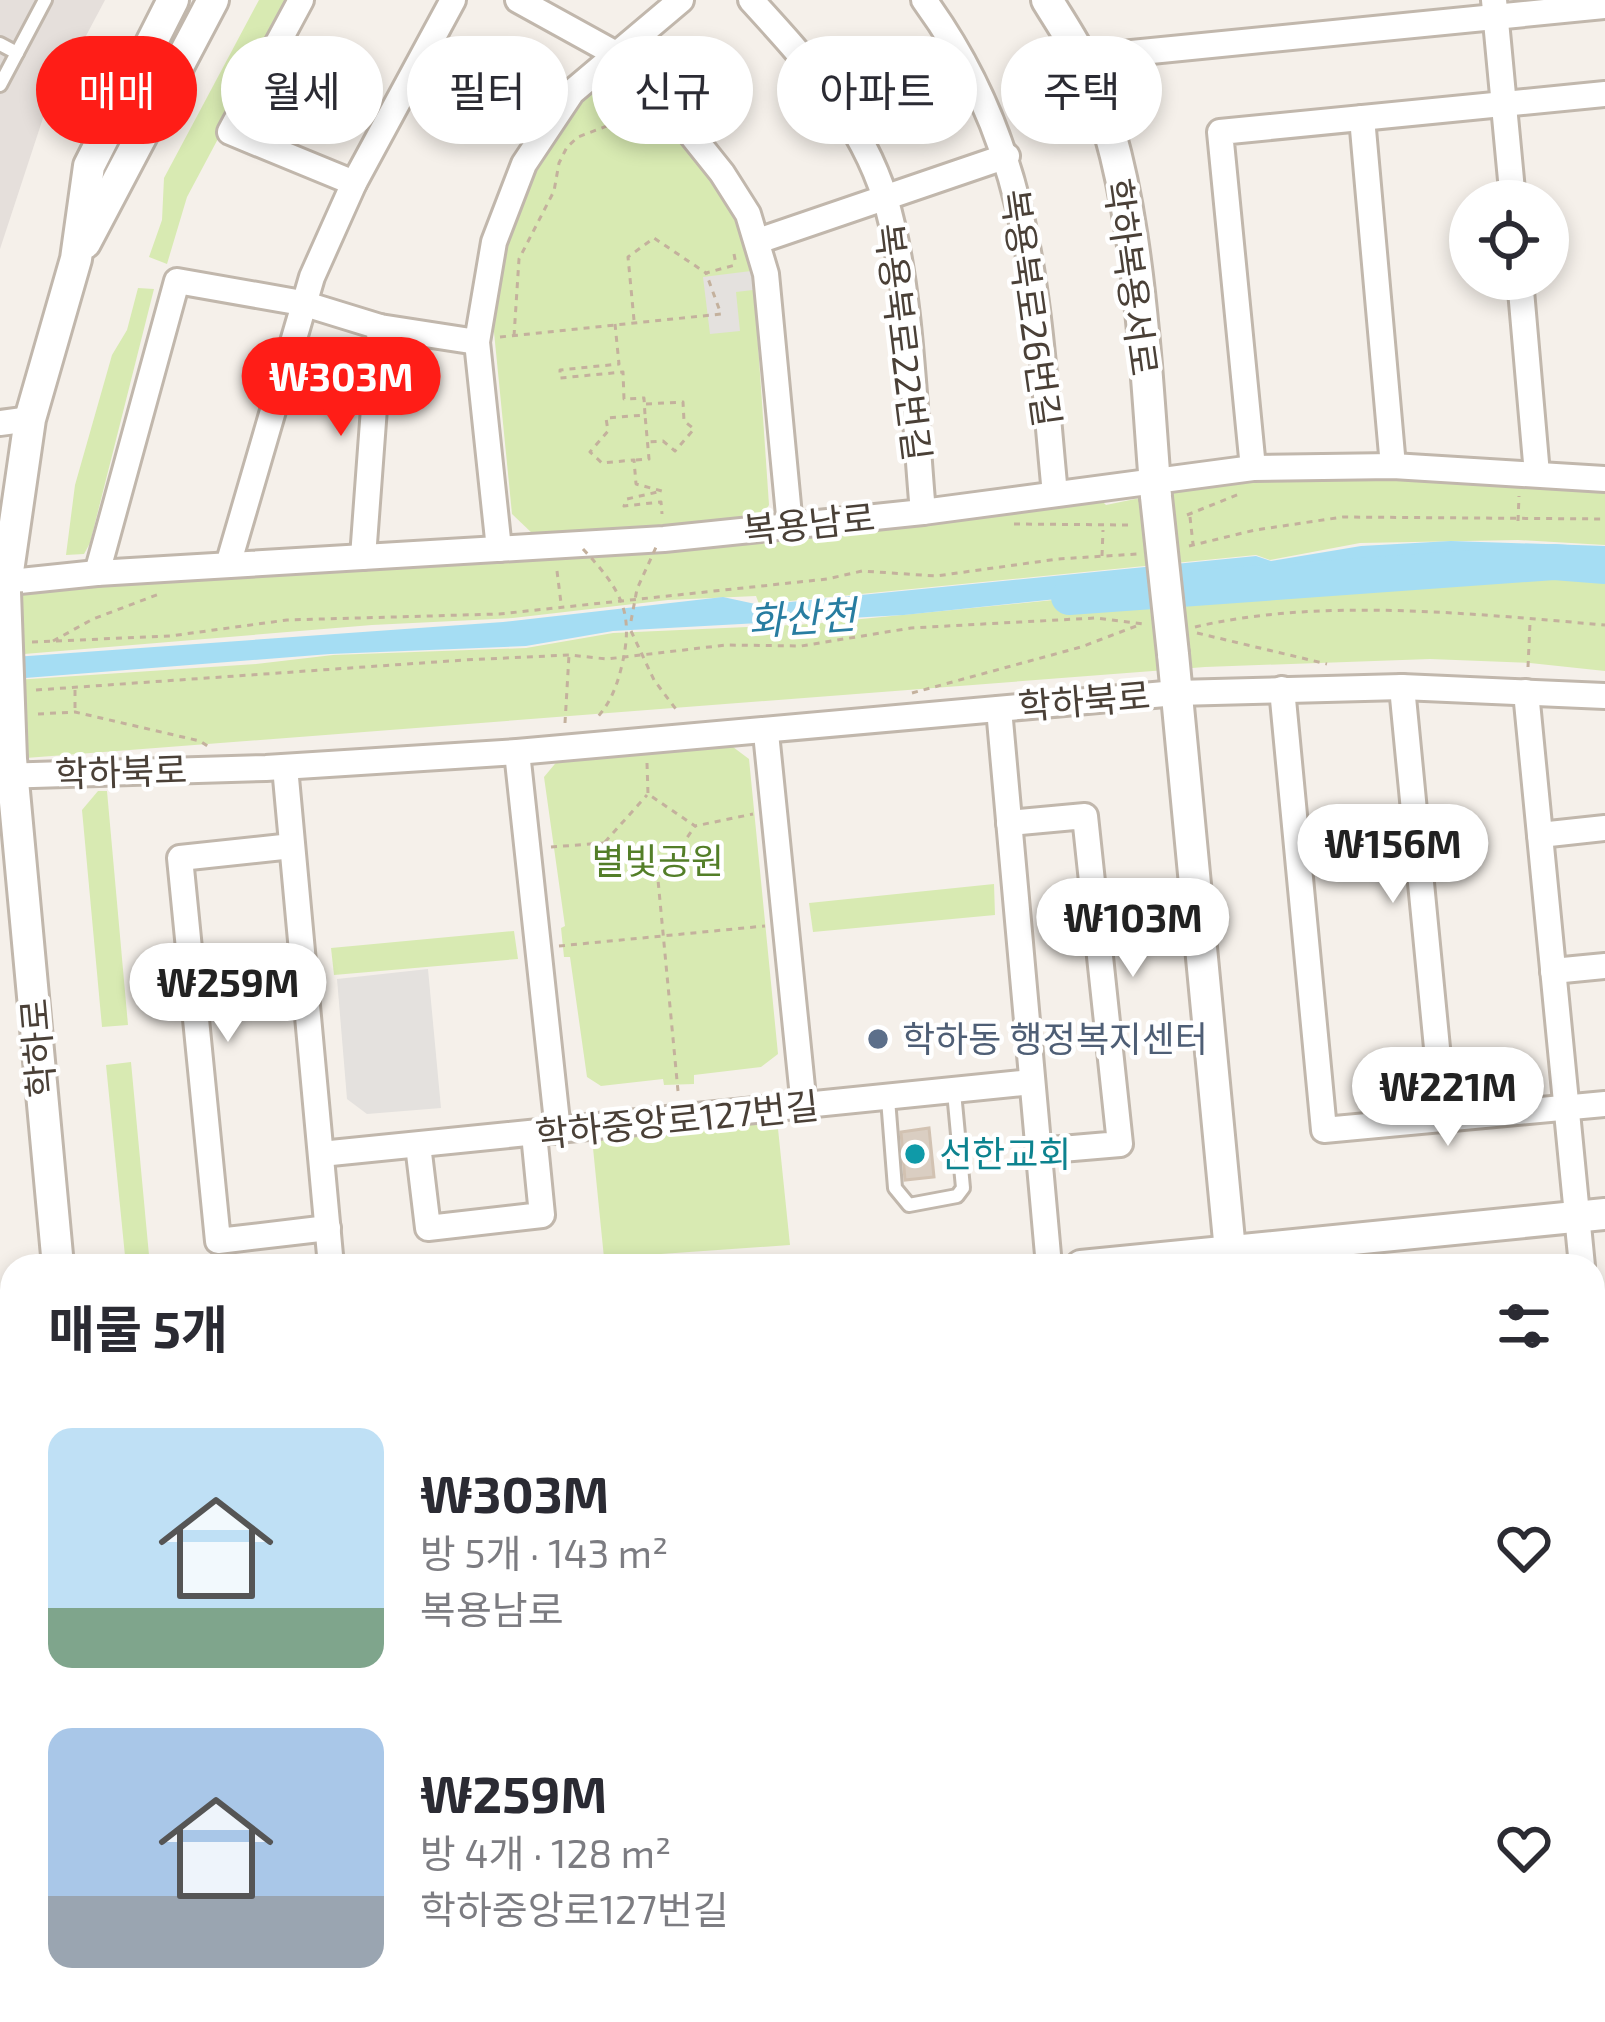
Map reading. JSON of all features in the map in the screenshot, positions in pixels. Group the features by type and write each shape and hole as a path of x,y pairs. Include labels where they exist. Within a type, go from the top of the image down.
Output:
{"street":[{"path":"76,259 89,166 173,0"},
{"path":"3,586 15,421 76,259 213,0"},
{"path":"301,0 230,132 354,183"},
{"path":"228,565 302,303 354,183 453,0"},
{"path":"518,0 592,40"},
{"path":"634,36 680,0"},
{"name":"복용북로22번길","path":"751,0 833,96 862,143 885,198 904,316 923,512"},
{"name":"복용북로26번길","path":"924,0 957,45 1007,156 1036,301 1055,494"},
{"name":"학하복용서로","path":"1047,0 1068,36"},
{"path":"1162,48 1495,8 1605,6"},
{"path":"1495,8 1511,180"},
{"path":"499,549 487,340 494,242 524,164 572,92 592,73"},
{"path":"1253,478 1220,132 1605,94"},
{"path":"1362,118 1393,466"},
{"path":"699,144 748,214 746,242 774,337 790,526"},
{"name":"학하복용서로","path":"1110,144 1121,183 1137,296 1176,693"},
{"path":"746,242 1007,156"},
{"path":"97,573 177,281 302,303 380,326 487,340"},
{"path":"1521,300 1528,478"},
{"path":"363,557 380,326"},
{"name":"복용남로","path":"3,586 97,573 661,542 1055,494 1156,505 1253,478 1393,466 1528,478 1605,479"},
{"name":"학하로","path":"3,586 8,770 57,1254"},
{"path":"1527,683 1566,1108 1591,1215 1584,1254"},
{"name":"학하북로","path":"8,770 285,766 517,752 1176,693 1527,683 1605,696"},
{"path":"1402,687 1444,1120"},
{"path":"1282,689 1324,1130 1605,1104"},
{"path":"1176,693 1231,1254"},
{"path":"999,709 1048,1254"},
{"path":"766,733 803,1108"},
{"path":"418,1145 428,1228 542,1215 546,1132 517,752"},
{"path":"285,766 330,1254"},
{"path":"1009,823 1085,816 1120,1144 1038,1151"},
{"path":"1540,835 1605,828"},
{"path":"292,846 180,857 182,880 218,1241 328,1228"},
{"path":"1553,970 1605,966"},
{"name":"학하중앙로127번길","path":"321,1154 1032,1082"},
{"path":"1272,1254 1591,1215"}],"lane":[{"path":"0,86 45,0"},
{"path":"0,44 17,53"},
{"path":"888,1099 896,1188 909,1205 957,1196 963,1188 954,1092"}],"path":[{"path":"514,336 519,259 554,191 567,147 592,132"},
{"path":"487,340 721,314 706,273 653,238 628,257 634,322"},
{"path":"706,273 736,265 746,242"},
{"path":"615,324 620,364 560,370 560,378 622,372 623,399 644,398 649,459 602,463 590,452 608,431 606,418 645,415"},
{"path":"644,404 683,402 684,421 694,429 675,451 662,441 648,442"},
{"path":"596,720 616,688 637,589 661,542 661,502 625,506 627,500 662,491 636,484 634,460"},
{"path":"1002,524 1103,527 1156,505 1190,515 1253,478"},
{"path":"1518,521 1528,478"},
{"path":"1190,515 1193,545"},
{"path":"1172,549 1343,517 1605,519"},
{"path":"1102,558 1103,527"},
{"path":"584,549 616,592 640,656 678,712"},
{"path":"17,643 170,636 287,620 435,619 827,579 862,571 936,576 1058,559 1151,553"},
{"path":"557,569 561,606"},
{"path":"51,642 93,619 159,594"},
{"path":"1332,673 1325,661 1184,630 1234,618 1294,612 1605,625"},
{"path":"19,691 569,655 607,659 726,645 801,646 910,628 1096,618 1143,624 905,695"},
{"path":"1527,683 1530,619"},
{"path":"565,723 569,655"},
{"path":"75,687 76,712"},
{"path":"28,715 76,712 200,742 212,750"},
{"path":"604,843 648,794 647,749"},
{"path":"648,794 694,826"},
{"path":"678,1090 658,880 694,826 762,812"},
{"path":"545,848 604,843 658,880"},
{"path":"557,946 772,925"}],"shaded area":[{"path":"0,0 105,0 86,36 36,36 36,139 0,249"},
{"path":"751,271 753,290 736,292 740,331 710,334 703,277"},
{"path":"428,969 441,1108 367,1114 347,1099 337,979"}],"green space":[{"path":"259,0 292,0 273,36 240,36"},
{"path":"221,71 221,133 187,197 167,264 149,257 162,220 164,178 182,144 197,144 197,116"},
{"path":"592,83 592,144 686,144 743,215 754,286 769,505 760,519 534,535 512,514 492,312 511,215 547,144 568,144 568,109"},
{"path":"138,288 154,289 90,543 84,554 66,555 75,485 112,355 127,330"},
{"path":"1328,476 1605,491 1605,545 1518,540 1360,543 1270,560 1256,555 759,604 756,596 668,600 513,618 0,656 0,590 1101,500 1106,505 1208,484"},
{"path":"1551,561 1605,571 1605,671 1430,659 1205,667 0,760 0,681 333,655 526,648 613,633 811,624 1204,585"},
{"name":"별빛공원","path":"733,747 749,759 778,1054 761,1067 694,1075 694,1084 664,1085 663,1079 601,1086 587,1077 570,957 564,957 561,928 565,926 544,777 559,759"},
{"path":"98,791 107,791 128,1025 102,1027 82,810"},
{"path":"994,884 995,915 813,932 809,903"},
{"path":"514,931 518,959 334,975 331,948"},
{"path":"131,1062 149,1254 125,1254 106,1065"},
{"path":"777,1119 790,1245 604,1254 591,1128"}],"water":[{"path":"1451,541 1605,546 1605,567 1550,560 1201,584 904,615 613,631 526,646 330,654 0,680 0,658 503,622 723,597 760,605"}],"building":[{"name":"선한교회","path":"929,1128 934,1177 905,1180 901,1132"}],"waterway":[{"name":"화산천","path":"1069,597 1554,562 1605,566"}],"place":[{"name":"학하동 행정복지센터","path":"878,1039"},
{"name":"선한교회","path":"915,1154"}]}
